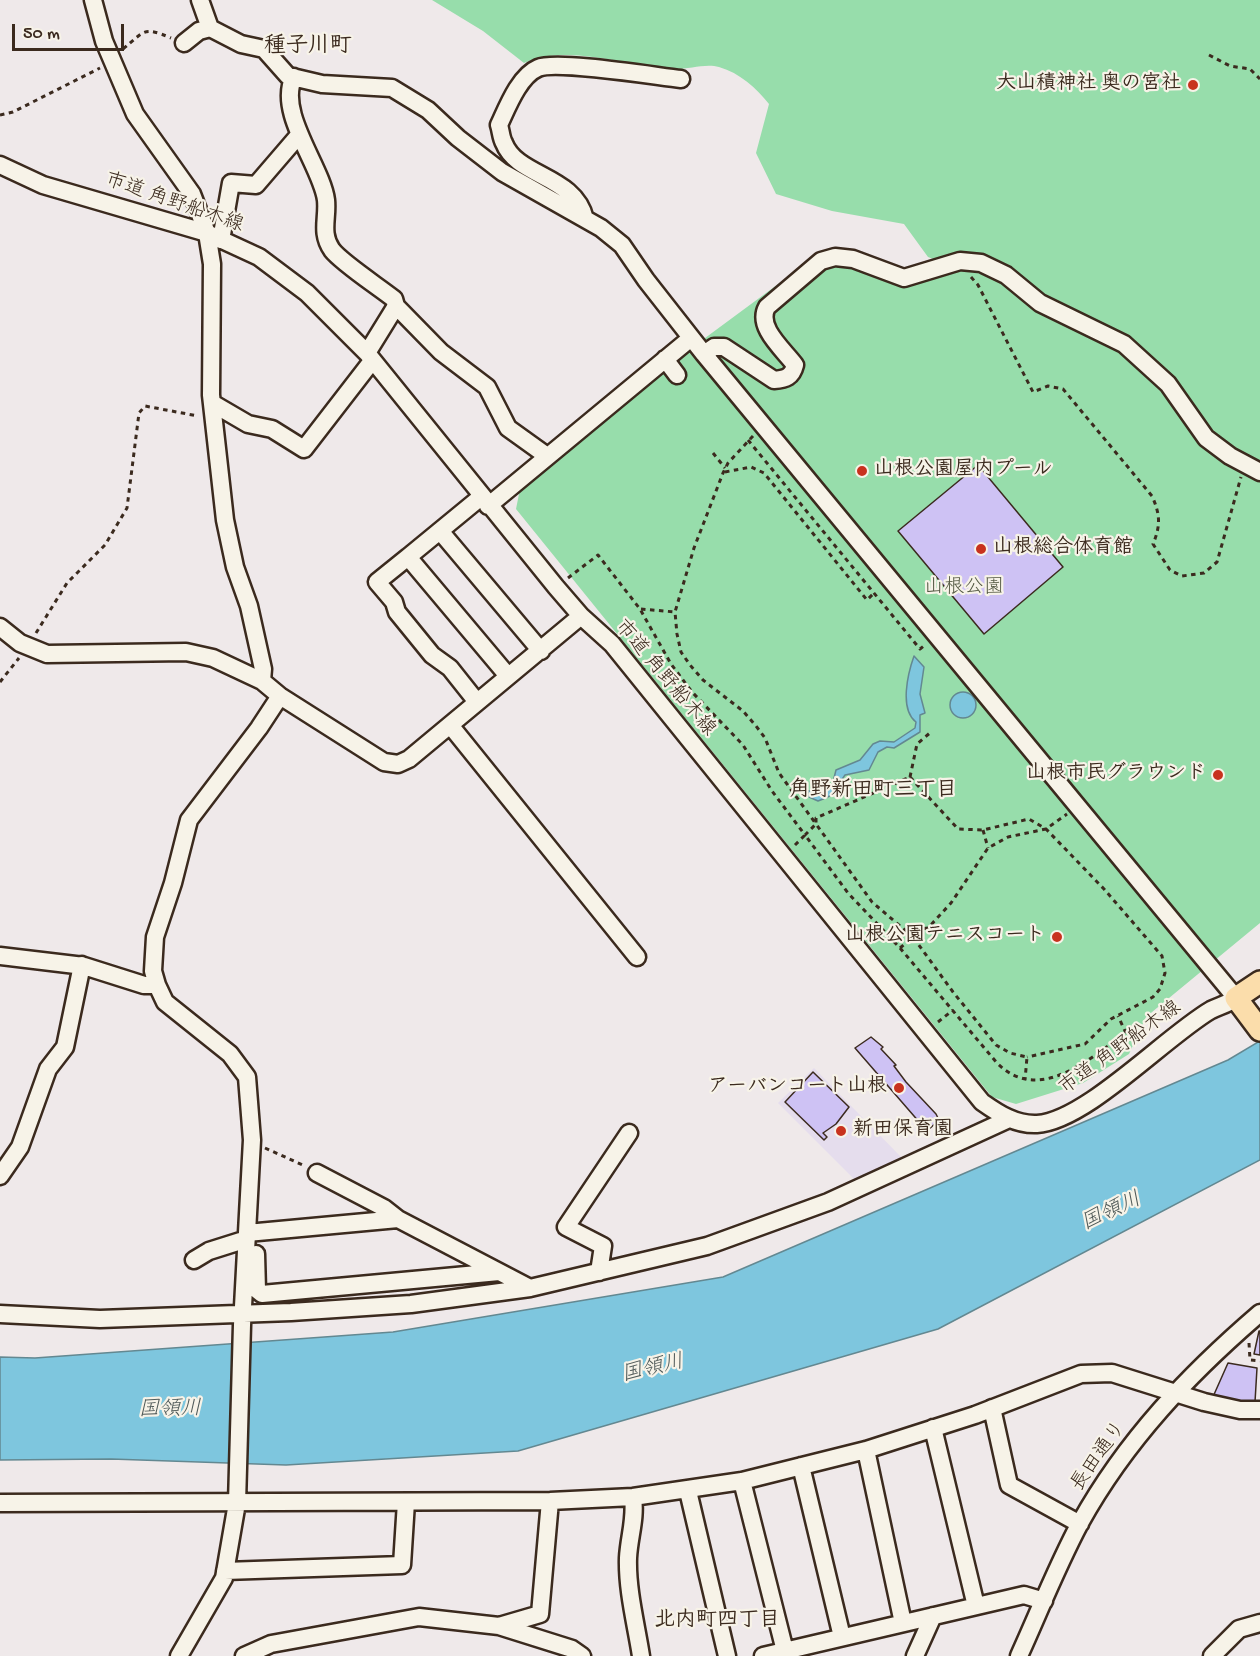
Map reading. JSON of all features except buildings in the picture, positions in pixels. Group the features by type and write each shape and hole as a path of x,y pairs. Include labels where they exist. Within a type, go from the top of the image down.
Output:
{"main road":[{"path":"1256,1025 1236,998 1260,982"}],"street":[{"path":"93,0 111,60 135,114 192,194 214,236"},
{"path":"200,0 210,28"},
{"path":"184,43 199,31 210,28 241,44 264,49 288,76 322,84 392,88 428,110 458,138 502,172 585,219 622,244 646,280 704,354 1236,998"},
{"path":"585,219 581,204 561,186 516,160 504,145 499,125 526,77 538,68 558,66 681,79"},
{"path":"294,77 290,91 299,135 326,200 324,228 330,247 394,299 396,306 441,352 487,387 508,428 547,456"},
{"path":"262,681 263,669 249,606 235,567 225,520 213,412 212,264 214,236 231,183 256,185 299,135"},
{"name":"市道 角野船木線","path":"0,165 43,185 214,236 259,257 307,293 369,357 484,501 581,616 612,644 982,1102 1009,1119 1038,1124 1059,1118 1093,1099 1211,1011 1236,998"},
{"path":"704,354 714,347 724,348 774,380 786,379 793,372 795,365 765,326 763,314 766,307 821,261 835,257 853,259 904,278 957,262 981,263 1006,275 1040,303 1124,344 1168,384 1206,438 1260,472"},
{"path":"213,412 248,424 272,429 304,449 369,357 396,306"},
{"path":"477,702 450,668 432,655 397,612 394,602 377,582 440,531 547,456 691,338"},
{"path":"665,359 678,375"},
{"path":"440,531 541,651"},
{"path":"408,557 508,676"},
{"path":"0,627 27,648 47,654 186,651 213,658 262,681 280,696 384,762 398,764 409,759 581,616"},
{"path":"179,1656 224,1578 237,1499 242,1319 250,1235 252,1144 247,1077 230,1054 165,1002 153,971 155,937 173,883 189,820 259,728 280,696"},
{"path":"450,725 637,957"},
{"path":"0,956 82,965 144,985 157,985"},
{"path":"0,1176 20,1147 48,1068 64,1047 82,965"},
{"path":"0,1314 100,1319 242,1319 411,1304 530,1288 707,1246 828,1202 1009,1119"},
{"path":"599,1272 603,1246 566,1227 629,1133"},
{"path":"317,1173 384,1208 398,1219 530,1288"},
{"path":"194,1260 209,1251 250,1235 398,1219"},
{"path":"250,1235 257,1290 262,1294 499,1272"},
{"name":"長田通り","path":"1019,1656 1080,1524 1121,1458 1175,1391 1260,1312"},
{"path":"5,1505 237,1499 406,1502 550,1501 633,1497 688,1491 742,1481 866,1450 992,1408 1081,1374 1112,1373 1204,1402 1240,1410 1260,1410"},
{"path":"992,1408 1009,1485 1080,1524"},
{"path":"933,1428 976,1606"},
{"path":"866,1450 903,1623"},
{"path":"801,1466 842,1637"},
{"path":"742,1481 773,1654 1023,1595 1044,1601"},
{"path":"688,1491 727,1656"},
{"path":"633,1497 635,1513 628,1557 629,1581 642,1656"},
{"path":"499,1626 540,1614 550,1501"},
{"path":"225,1571 402,1565 406,1502"},
{"path":"915,1656 933,1616"},
{"path":"244,1656 270,1644 420,1617 499,1626 572,1650 582,1656"},
{"path":"1212,1656 1239,1629 1260,1623"}],"path":[{"path":"0,116 13,112 56,88 106,66 144,31 152,30 184,43"},
{"path":"1209,56 1230,66 1250,69 1260,79"},
{"path":"957,262 978,285 1033,392 1048,386 1063,389 1152,496 1159,512 1160,529 1154,544 1170,570 1182,576 1204,573 1217,562 1245,464"},
{"path":"0,682 27,648 67,583 105,545 127,508 139,413 145,406 213,412"},
{"path":"764,427 748,440 724,470 694,548 675,612 681,652 703,680 743,711 756,726 765,738 779,773 872,902 913,936 953,992 996,1045 1010,1053 1027,1057 1085,1044 1118,1016 1153,997 1160,989 1165,973 1162,956 1104,889 1047,829 1029,819 983,830 958,830 910,777"},
{"path":"748,440 920,649 936,636"},
{"path":"713,453 724,470"},
{"path":"724,470 751,467 764,473 867,600 874,593"},
{"path":"556,587 598,555 640,609 671,664 692,692 743,745 772,792 848,893 900,948 1006,1072 1025,1080 1048,1079 1079,1066 1126,1033 1118,1016"},
{"path":"640,609 675,612"},
{"path":"910,777 917,744 931,732"},
{"path":"805,835 816,824 816,818 910,777"},
{"path":"900,948 921,928 928,928 951,903 988,848 1008,837 1047,829 1079,807"},
{"path":"983,830 988,848"},
{"path":"926,1032 953,1010"},
{"path":"1025,1080 1027,1057"},
{"path":"252,1144 283,1154 317,1173"}],"shaded area":[{"name":"新田保育園","path":"814,1068 903,1159 857,1182 778,1103"}],"green space":[{"name":"山根公園","path":"432,0 1260,0 1260,923 1146,1017 1129,1054 1083,1083 1016,1104 992,1097 516,509 520,489 701,341 808,262 820,255 905,274 938,261 928,257 904,224 832,211 776,194 756,153 769,104 753,87 734,73 714,66 673,69 559,55 541,57 524,63 483,31"}],"water":[{"path":"914,656 924,667 920,694 925,713 920,715 920,732 894,748 887,747 878,752 869,770 845,775 831,796 818,801 809,797 808,791 832,786 836,770 860,760 873,744 880,741 894,742 915,728 916,722 911,716 906,700 909,672"},
{"path":"963,692 972,696 976,705 972,714 963,718 954,714 950,705 954,696"},
{"name":"国領川","path":"1260,1041 1260,1160 938,1329 518,1451 286,1465 111,1459 0,1460 0,1357 35,1358 393,1332 723,1277 1228,1060"}],"place":[{"name":"大山積神社 奥の宮社","path":"1193,85"},
{"name":"山根公園屋内プール","path":"862,471"},
{"name":"山根総合体育館","path":"981,549"},
{"name":"山根市民グラウンド","path":"1218,775"},
{"name":"山根公園テニスコート","path":"1057,937"},
{"name":"アーバンコート山根","path":"899,1088"},
{"name":"新田保育園","path":"841,1131"}],"district":[{"name":"種子川町","path":"308,48"},
{"name":"角野新田町三丁目","path":"873,792"},
{"name":"北内町四丁目","path":"717,1622"}]}
